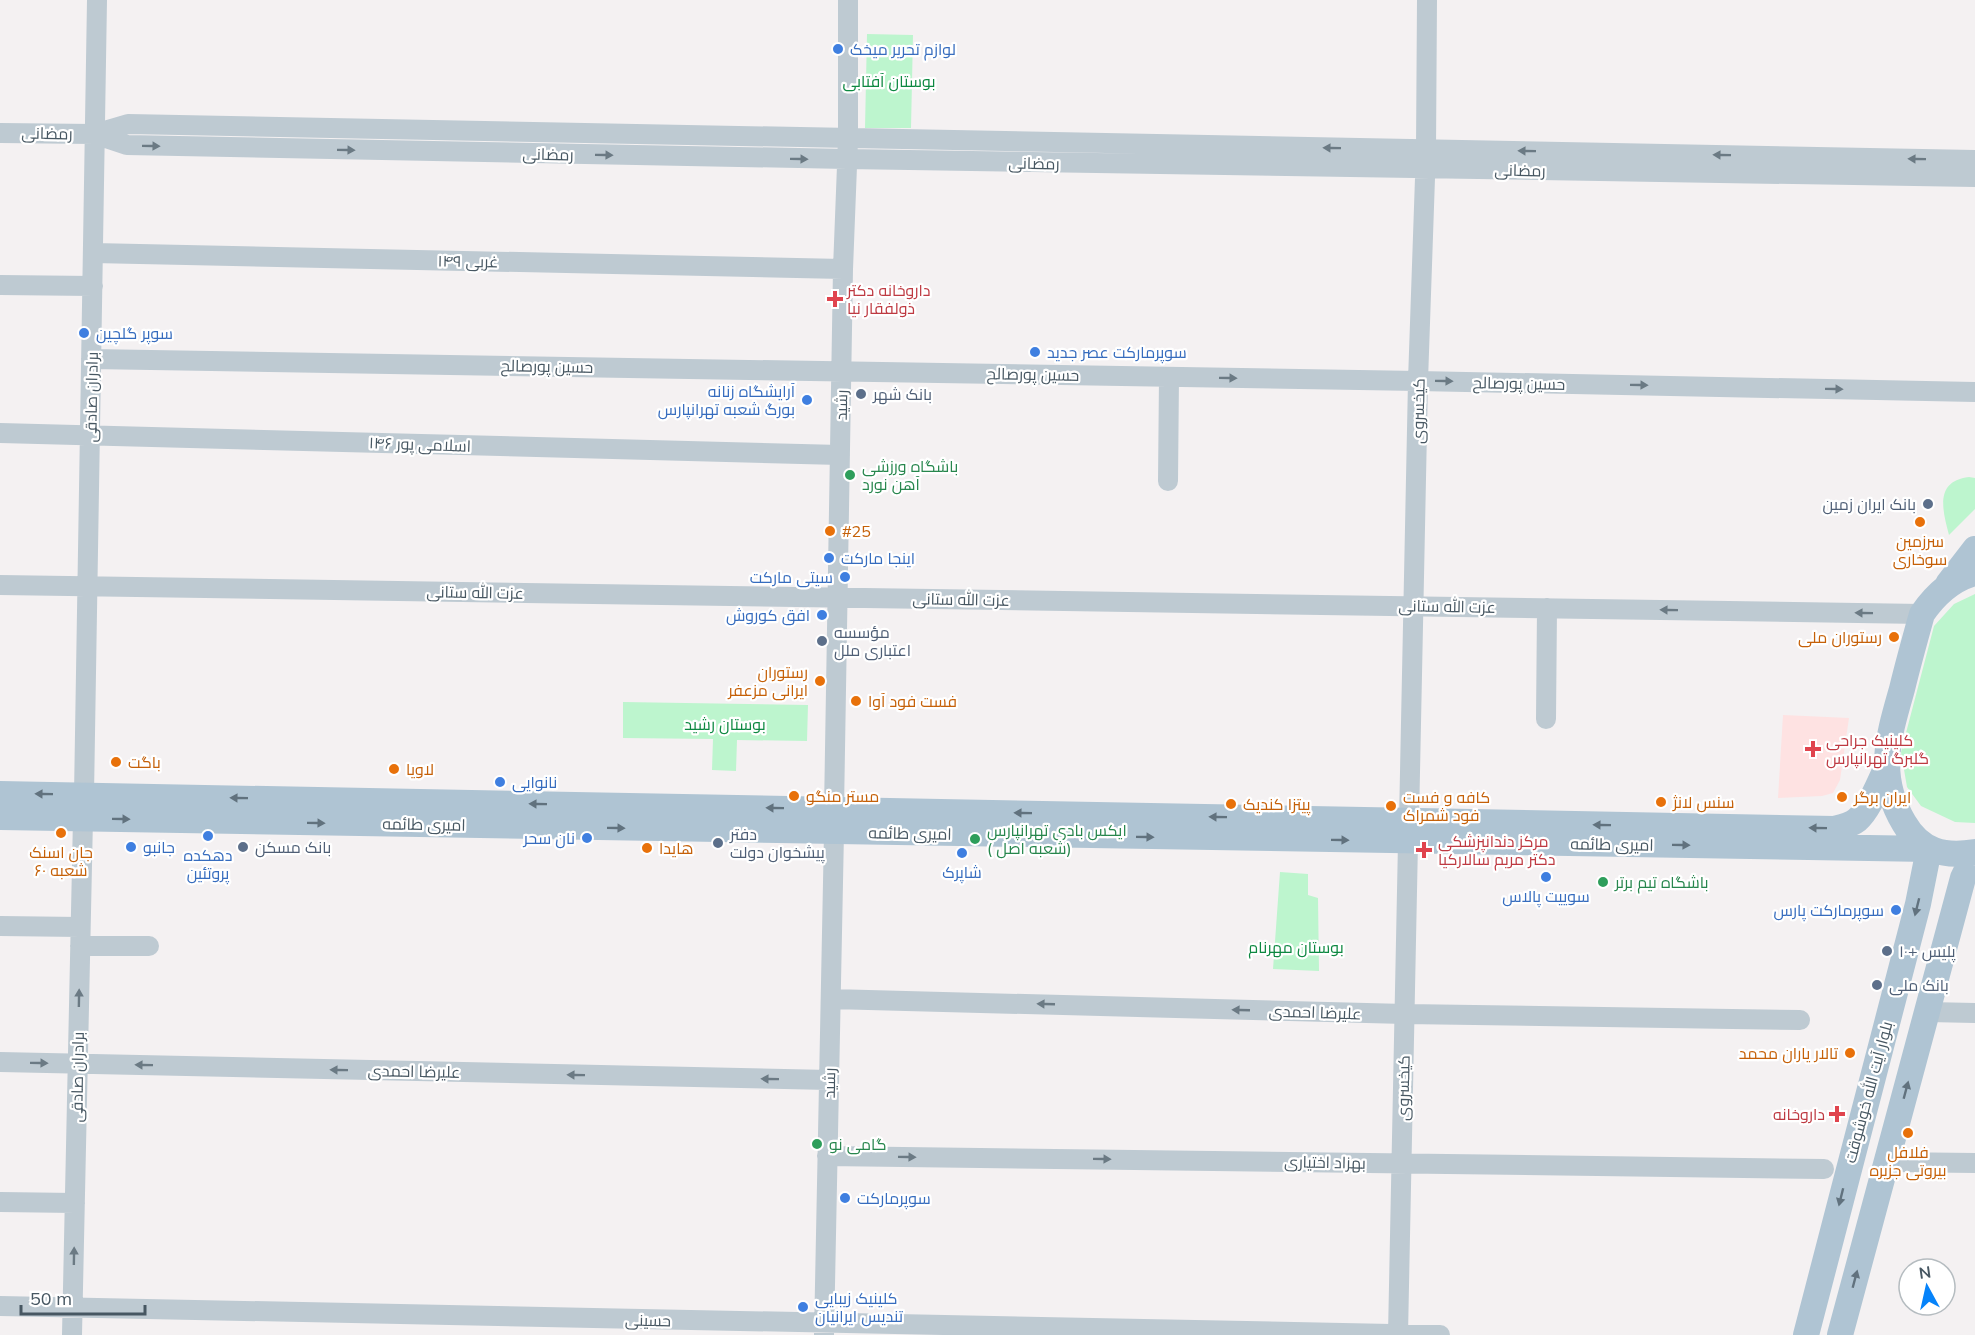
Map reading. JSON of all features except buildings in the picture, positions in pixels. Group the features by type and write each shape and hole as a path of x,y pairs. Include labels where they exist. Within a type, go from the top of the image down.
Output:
{"main road":[{"path":"1929,849 1909,831 1897,812 1891,796 1886,769 1888,739 1922,614 1975,549"},
{"path":"1945,588 1975,573"},
{"path":"1858,819 1886,769"},
{"name":"امیری طائمه","path":"0,794 83,807 1408,831 1929,849 1957,854 1975,852"},
{"name":"امیری طائمه","path":"0,817 83,807"},
{"path":"1858,819 1868,815 1879,816 1885,822 1886,840 1878,849"},
{"name":"امیری طائمه","path":"1408,831 1834,829 1858,819"},
{"name":"بلوار آیت الله خوشوقت","path":"1806,1335 1918,904 1929,849"},
{"path":"1840,1335 1963,878 1975,852"}],"street":[{"name":"برادران صادقی","path":"72,1335 97,0"},
{"name":"رشید","path":"824,1329 849,0"},
{"name":"کیخسروی","path":"1398,1335 1418,381 1426,169 1427,0"},
{"name":"رمضانی","path":"0,133 94,134 128,124 848,140 1426,149 1626,162 1975,177"},
{"name":"رمضانی","path":"94,134 127,146 1426,169 1626,162 1975,160"},
{"name":"۱۴۹ غربی","path":"93,253 843,269"},
{"path":"0,285 93,286"},
{"name":"حسین پورصالح","path":"91,359 1975,392"},
{"path":"1168,481 1169,377"},
{"name":"۱۴۶ اسلامی پور","path":"0,433 840,455"},
{"name":"عزت الله ستانی","path":"0,585 1922,614"},
{"path":"1546,719 1547,608"},
{"path":"0,926 149,946"},
{"name":"علیرضا احمدی","path":"831,999 1405,1014 1800,1020"},
{"path":"1928,1012 1975,1013"},
{"name":"علیرضا احمدی","path":"0,1062 829,1080"},
{"name":"بهزاد اختیاری","path":"827,1156 1824,1169"},
{"path":"1887,1162 1975,1163"},
{"path":"0,1202 75,1203"},
{"name":"حسینی","path":"0,1306 72,1306 824,1329 1440,1335"}],"shaded area":[{"name":"کلینیک جراحی گلبرگ تهرانپارس","path":"1783,715 1849,718 1840,780 1833,793 1822,796 1778,798"}],"green space":[{"name":"بوستان آفتابی","path":"867,34 913,35 911,128 865,128"},
{"path":"1975,478 1975,509 1949,535 1943,506 1946,490 1958,480"},
{"path":"1975,594 1975,823 1955,822 1921,806 1907,787 1901,752 1934,626 1954,604"},
{"name":"بوستان رشید","path":"623,702 808,705 807,741 737,740 736,771 712,770 713,739 623,738"},
{"name":"بوستان مهرنام","path":"1280,872 1308,874 1308,895 1318,898 1319,971 1273,969"}],"place":[{"name":"لوازم تحریر میخک","path":"838,49"},
{"name":"داروخانه دکتر ذولفقار نیا","path":"835,299"},
{"name":"سوپر گلچین","path":"84,333"},
{"name":"سوپرمارکت عصر جدید","path":"1035,352"},
{"name":"بانک شهر","path":"861,394"},
{"name":"آرایشگاه زنانه بورگ شعبه تهرانپارس","path":"807,400"},
{"name":"باشگاه ورزشی آهن نورد","path":"850,475"},
{"name":"بانک ایران زمین","path":"1928,504"},
{"name":"سرزمين سوخاری","path":"1920,522"},
{"name":"#25","path":"830,531"},
{"name":"اینجا مارکت","path":"829,558"},
{"name":"سیتی مارکت","path":"845,577"},
{"name":"افق کوروش","path":"822,615"},
{"name":"رستوران ملی","path":"1894,637"},
{"name":"مؤسسه اعتباری ملل","path":"822,641"},
{"name":"رستوران ایرانی مزعفر","path":"820,681"},
{"name":"فست فود آوا","path":"856,701"},
{"name":"کلینیک جراحی گلبرگ تهرانپارس","path":"1813,749"},
{"name":"باگت","path":"116,762"},
{"name":"لاویا","path":"394,769"},
{"name":"نانوایی","path":"500,782"},
{"name":"مستر منگو","path":"794,796"},
{"name":"ایران برگر","path":"1842,797"},
{"name":"سنس لانژ","path":"1661,802"},
{"name":"پیتزا کندیک","path":"1231,804"},
{"name":"کافه و فست فود شمراک","path":"1391,806"},
{"name":"جان اسنک شعبه ۶۰","path":"61,833"},
{"name":"دهکده پروتئین","path":"208,836"},
{"name":"نان سحر","path":"587,838"},
{"name":"ایکس بادی تهرانپارس ( شعبه اصل)","path":"975,839"},
{"name":"دفتر پیشخوان دولت","path":"718,843"},
{"name":"جانبو","path":"131,847"},
{"name":"بانک مسکن","path":"243,847"},
{"name":"هایدا","path":"647,848"},
{"name":"مرکز دندانپزشکی دکتر مریم سالارکیا","path":"1424,850"},
{"name":"شاپرک","path":"962,853"},
{"name":"سوییت پالاس","path":"1546,877"},
{"name":"باشگاه تیم برتر","path":"1603,882"},
{"name":"سوپرمارکت پارس","path":"1896,910"},
{"name":"پلیس +١٠","path":"1887,951"},
{"name":"بانک ملی","path":"1877,985"},
{"name":"تالار یاران محمد","path":"1850,1053"},
{"name":"داروخانه","path":"1837,1114"},
{"name":"فلافل بیروتی جزیره","path":"1908,1133"},
{"name":"گامی نو","path":"817,1144"},
{"name":"سوپرمارکت","path":"845,1198"},
{"name":"کلینیک زیبایی تندیس ایرانیان","path":"803,1307"}]}
